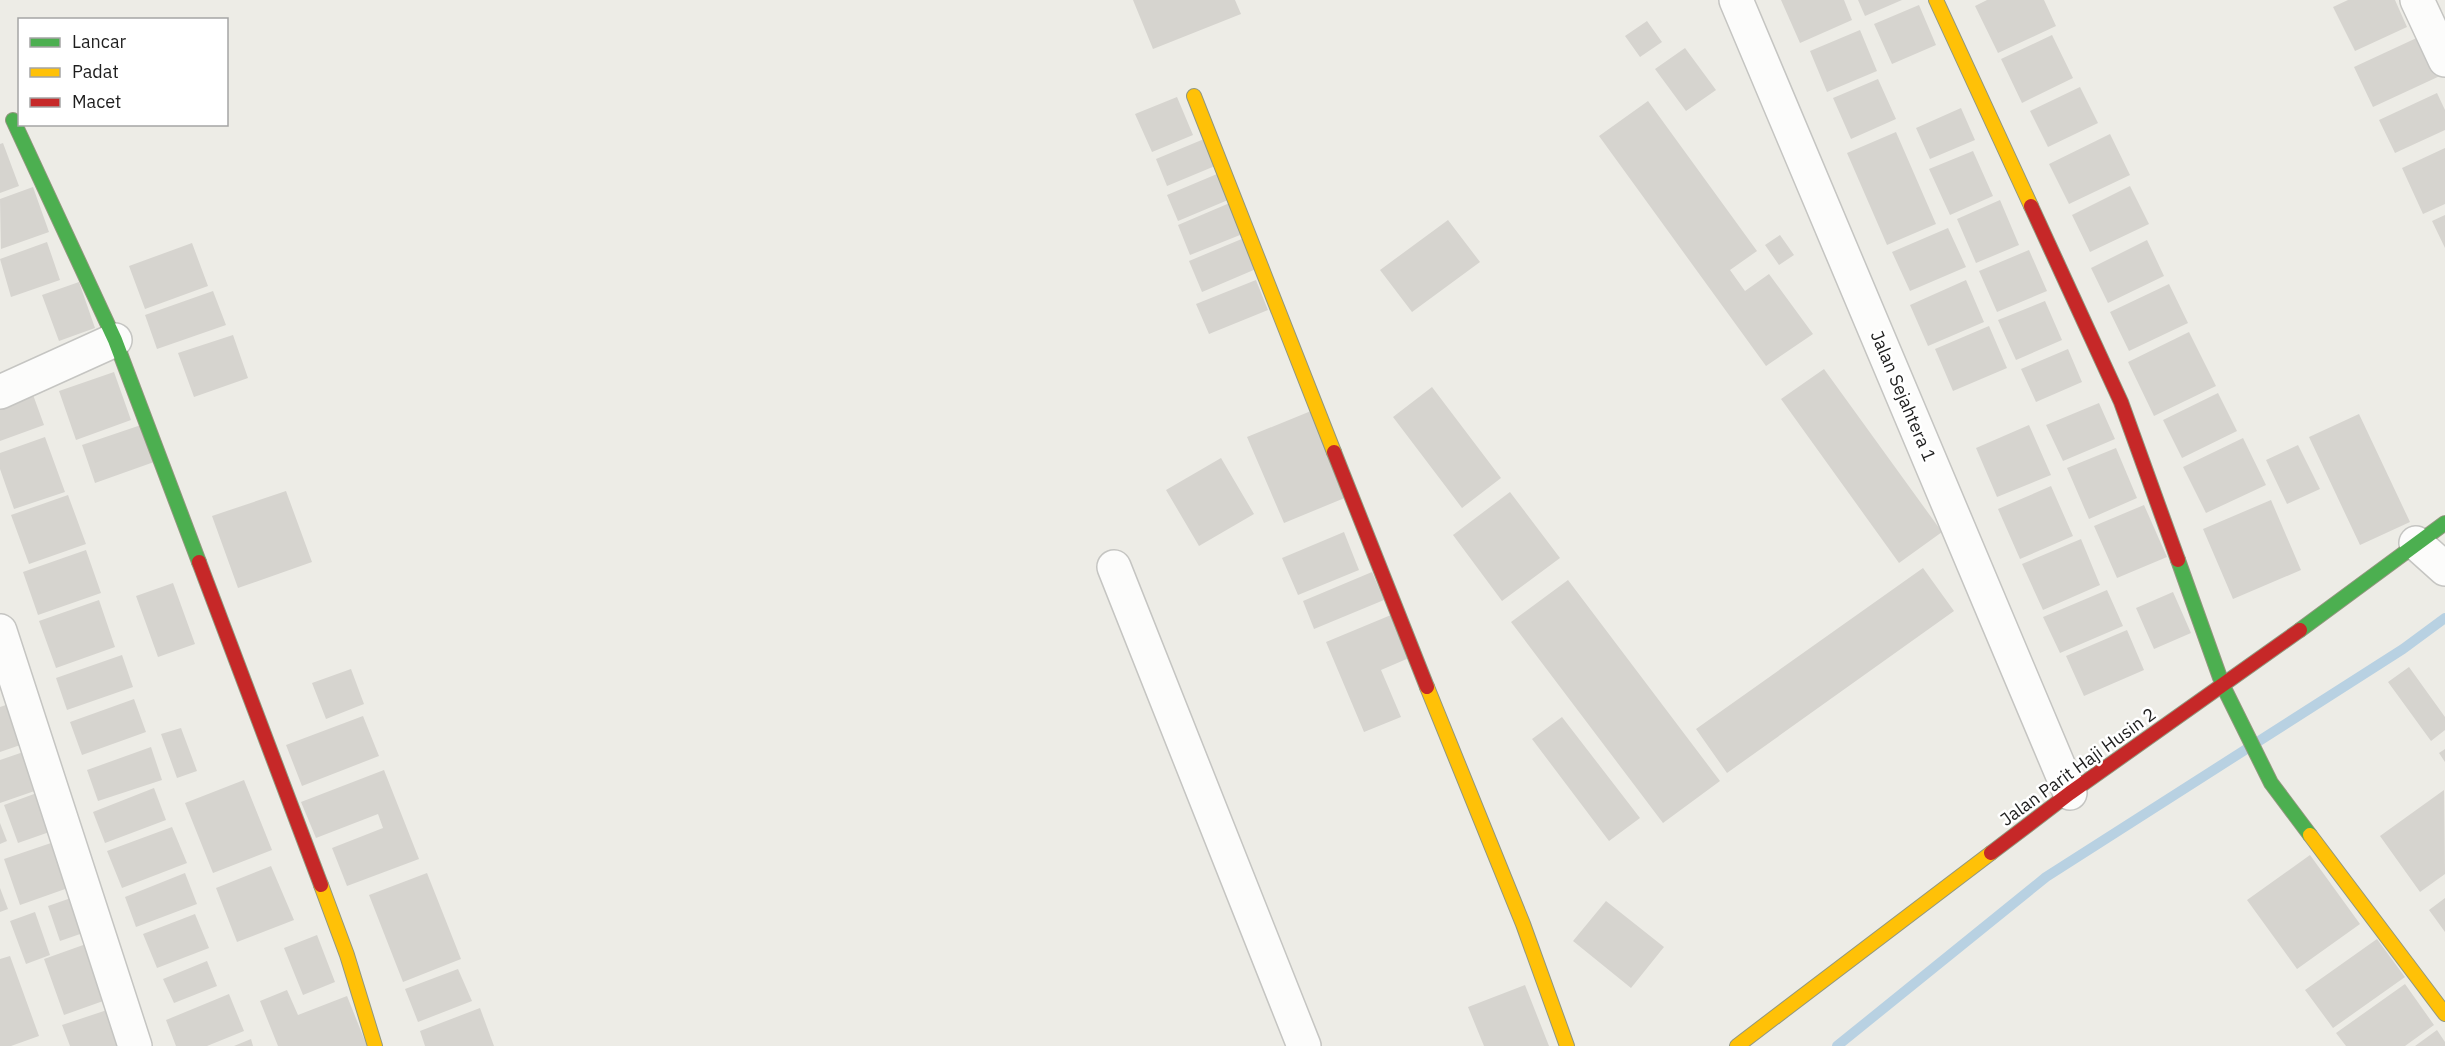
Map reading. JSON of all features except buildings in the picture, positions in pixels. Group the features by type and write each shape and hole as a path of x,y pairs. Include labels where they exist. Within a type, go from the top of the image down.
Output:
{"street":[{"name":"Jalan Sejahtera 1","path":"1736,0 2070,793"},
{"path":"1936,0 2121,402 2223,686 2271,783 2445,1014"},
{"path":"2417,0 2445,60"},
{"path":"1194,96 1415,659 1523,924 1567,1046"},
{"path":"13,120 115,340 347,955 375,1046"},
{"path":"0,392 115,340"},
{"name":"Jalan Parit Haji Husin 2","path":"1737,1046 2070,793 2223,686 2445,523"},
{"path":"2416,543 2445,568"},
{"path":"1114,567 1304,1046"},
{"path":"0,632 135,1046"}],"waterway":[{"path":"1837,1046 2046,877 2403,649 2445,618"}],"traffic: fast":[{"path":"13,120 115,340 199,562"},
{"path":"2300,630 2445,523"},
{"path":"2178,560 2223,686 2271,783 2310,835"}],"traffic: slow":[{"path":"1936,0 2031,206"},
{"path":"1194,96 1334,452"},
{"path":"1427,687 1523,924 1567,1046"},
{"path":"2310,835 2445,1014"},
{"path":"1737,1046 1991,853"},
{"path":"321,885 347,955 375,1046"}],"traffic: jam":[{"path":"2031,206 2121,402 2178,560"},
{"path":"1334,452 1427,687"},
{"path":"199,562 321,885"},
{"path":"1991,853 2070,793 2300,630"}]}
